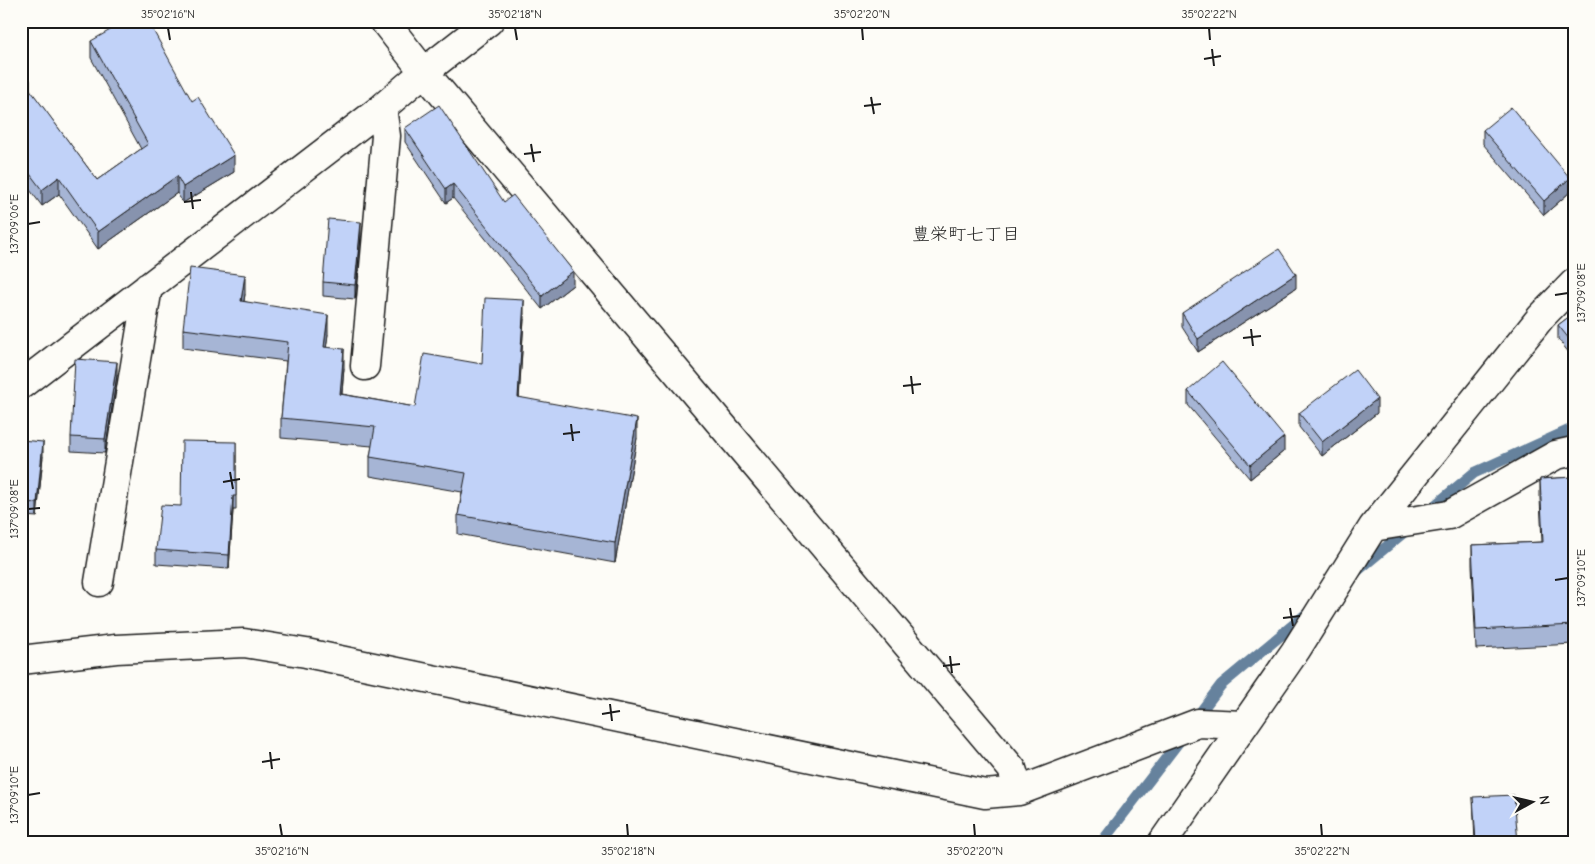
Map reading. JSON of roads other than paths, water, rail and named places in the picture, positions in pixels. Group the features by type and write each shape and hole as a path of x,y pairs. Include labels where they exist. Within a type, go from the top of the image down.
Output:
{"street":[{"path":"384,21 424,72 1012,769 1019,791"},
{"path":"21,385 382,108 489,21"},
{"path":"366,366 386,136 382,108"},
{"path":"1162,843 1296,650 1374,528 1541,318 1574,283"},
{"path":"99,582 148,287"},
{"path":"1374,528 1449,515 1556,454 1574,451"},
{"path":"21,660 116,649 244,643 306,653 985,794 1019,791 1198,723 1244,725"}],"waterway":[{"path":"1427,512 1474,473 1574,428"},
{"path":"1356,572 1409,528"},
{"path":"1193,722 1221,685 1310,611"},
{"path":"1101,843 1184,735"}],"district":[{"name":"豊栄町七丁目","path":"966,234"}]}
